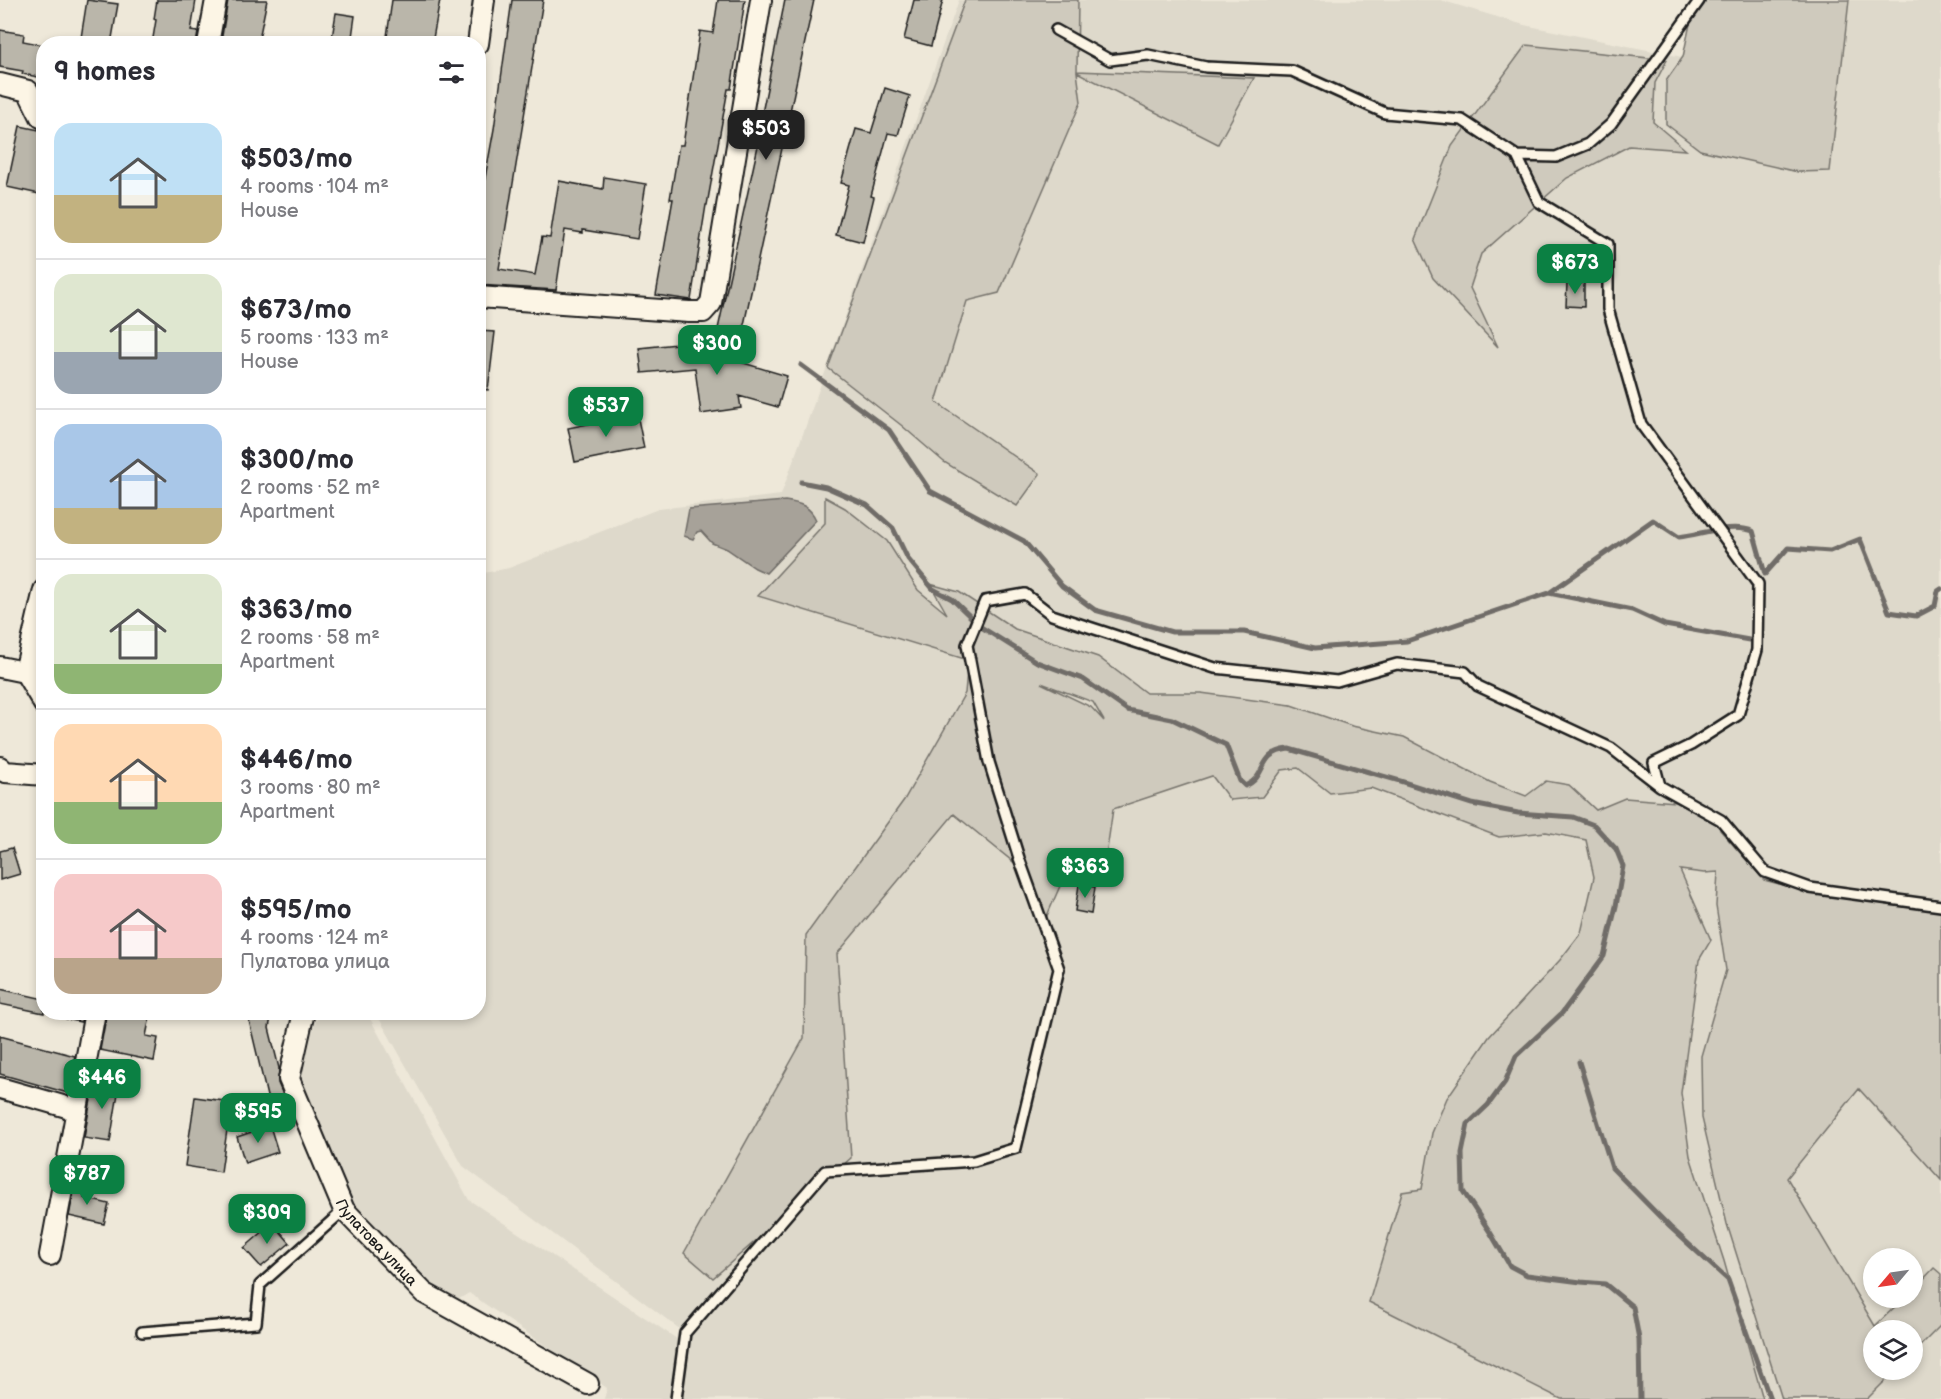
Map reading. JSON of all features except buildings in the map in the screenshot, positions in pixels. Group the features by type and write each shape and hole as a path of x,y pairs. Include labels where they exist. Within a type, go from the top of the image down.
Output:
{"street":[{"path":"209,36 216,0"},
{"path":"479,36 484,0"},
{"path":"486,298 703,312 711,303 761,0"},
{"path":"0,84 28,91 36,107"},
{"path":"0,667 34,674 36,657"},
{"path":"0,767 5,772 36,775"},
{"path":"50,1255 94,1020"},
{"name":"Пулатова улица","path":"302,1020 289,1079 344,1210 424,1293 588,1384"},
{"path":"0,1088 77,1110"}],"lane":[{"path":"1517,156 1556,157 1588,144 1611,124 1699,1"},
{"path":"1056,30 1110,60 1148,55 1206,67 1292,71 1385,113 1462,120 1517,156 1539,202 1608,244 1608,309 1641,424 1758,584 1757,650 1738,715 1691,745 1654,763 1660,786"},
{"path":"676,1399 685,1333 825,1171 974,1161 1016,1148 1059,969 1019,858 989,762 967,645 985,601 1025,594 1052,615 1215,668 1337,681 1397,664 1465,672 1478,686 1611,748 1660,786 1721,820 1765,872 1810,888 1941,906"},
{"path":"142,1332 256,1323 260,1285 344,1210"}],"shaded area":[{"path":"959,0 1440,0 1524,25 1682,57 1695,0 1941,0 1941,1399 604,1399 607,1388 469,1293 459,1299 428,1285 350,1206 295,1076 316,1020 371,1020 469,1200 686,1345 689,1336 463,1166 380,1020 486,1020 486,573 509,568 658,509 781,495"},
{"path":"965,0 1078,0 1077,71 1254,78 1218,144 1077,72 1081,102 999,293 967,301 936,402 1040,474 1017,506 944,462 828,368"},
{"path":"1695,0 1849,0 1830,171 1798,172 1700,150 1666,124 1666,81 1683,57"},
{"path":"1526,45 1667,60 1655,83 1653,122 1686,150 1629,146 1567,178 1481,254 1470,288 1498,347 1433,278 1415,239 1452,146"},
{"path":"825,497 845,508 887,541 918,590 947,614 930,584 959,592 1015,629 1098,657 1146,693 1201,693 1291,705 1352,726 1404,737 1490,782 1526,796 1546,781 1569,785 1596,810 1625,798 1676,802 1720,826 1720,830 1764,880 1821,895 1941,910 1941,1180 1859,1089 1787,1178 1871,1320 1863,1320 1863,1380 1886,1380 1867,1399 1782,1399 1727,1224 1702,1118 1701,1056 1726,970 1716,906 1718,872 1680,870 1711,940 1699,960 1681,1093 1690,1156 1724,1261 1763,1399 1561,1399 1369,1302 1402,1192 1422,1189 1432,1133 1447,1098 1489,1037 1560,960 1581,933 1594,877 1586,840 1546,832 1499,837 1371,788 1330,793 1298,768 1282,770 1262,797 1230,800 1212,776 1113,809 1104,870 1064,877 1046,918 1028,874 954,814 837,954 851,1158 713,1278 684,1253 804,1038 806,935 904,800 965,693 968,660 758,596 825,523","holes":["1041,683 1093,702 1104,721 1091,707"]},
{"path":"785,501 804,506 811,511 816,520 766,573 727,549 712,543 701,531 697,532 693,539 684,536 689,509"},
{"path":"1934,1268 1941,1274 1941,1325 1923,1343 1923,1320 1881,1320 1894,1308 1923,1308 1923,1280"}],"waterway":[{"path":"801,365 889,430 930,491 1024,541 1062,586 1095,610 1172,632 1244,632 1315,648 1407,641 1549,593 1653,520 1679,537 1735,528 1753,531 1765,574 1788,548 1830,551 1860,539 1889,612 1916,616 1935,606 1938,591 1941,589"},
{"path":"801,482 826,487 867,505 893,528 908,559 933,589 952,599 981,627 1037,662 1083,679 1127,710 1172,719 1226,745 1240,781 1245,786 1257,777 1272,755 1289,749 1472,804 1518,813 1573,817 1594,825 1616,849 1623,866 1604,956 1562,1013 1516,1056 1505,1082 1488,1105 1468,1124 1462,1153 1463,1191 1510,1266 1527,1275 1605,1284 1633,1307 1639,1339 1640,1399"},
{"path":"1549,593 1632,610 1665,625 1749,640"},
{"path":"1579,1062 1612,1168 1670,1227 1728,1280 1770,1399"}]}
